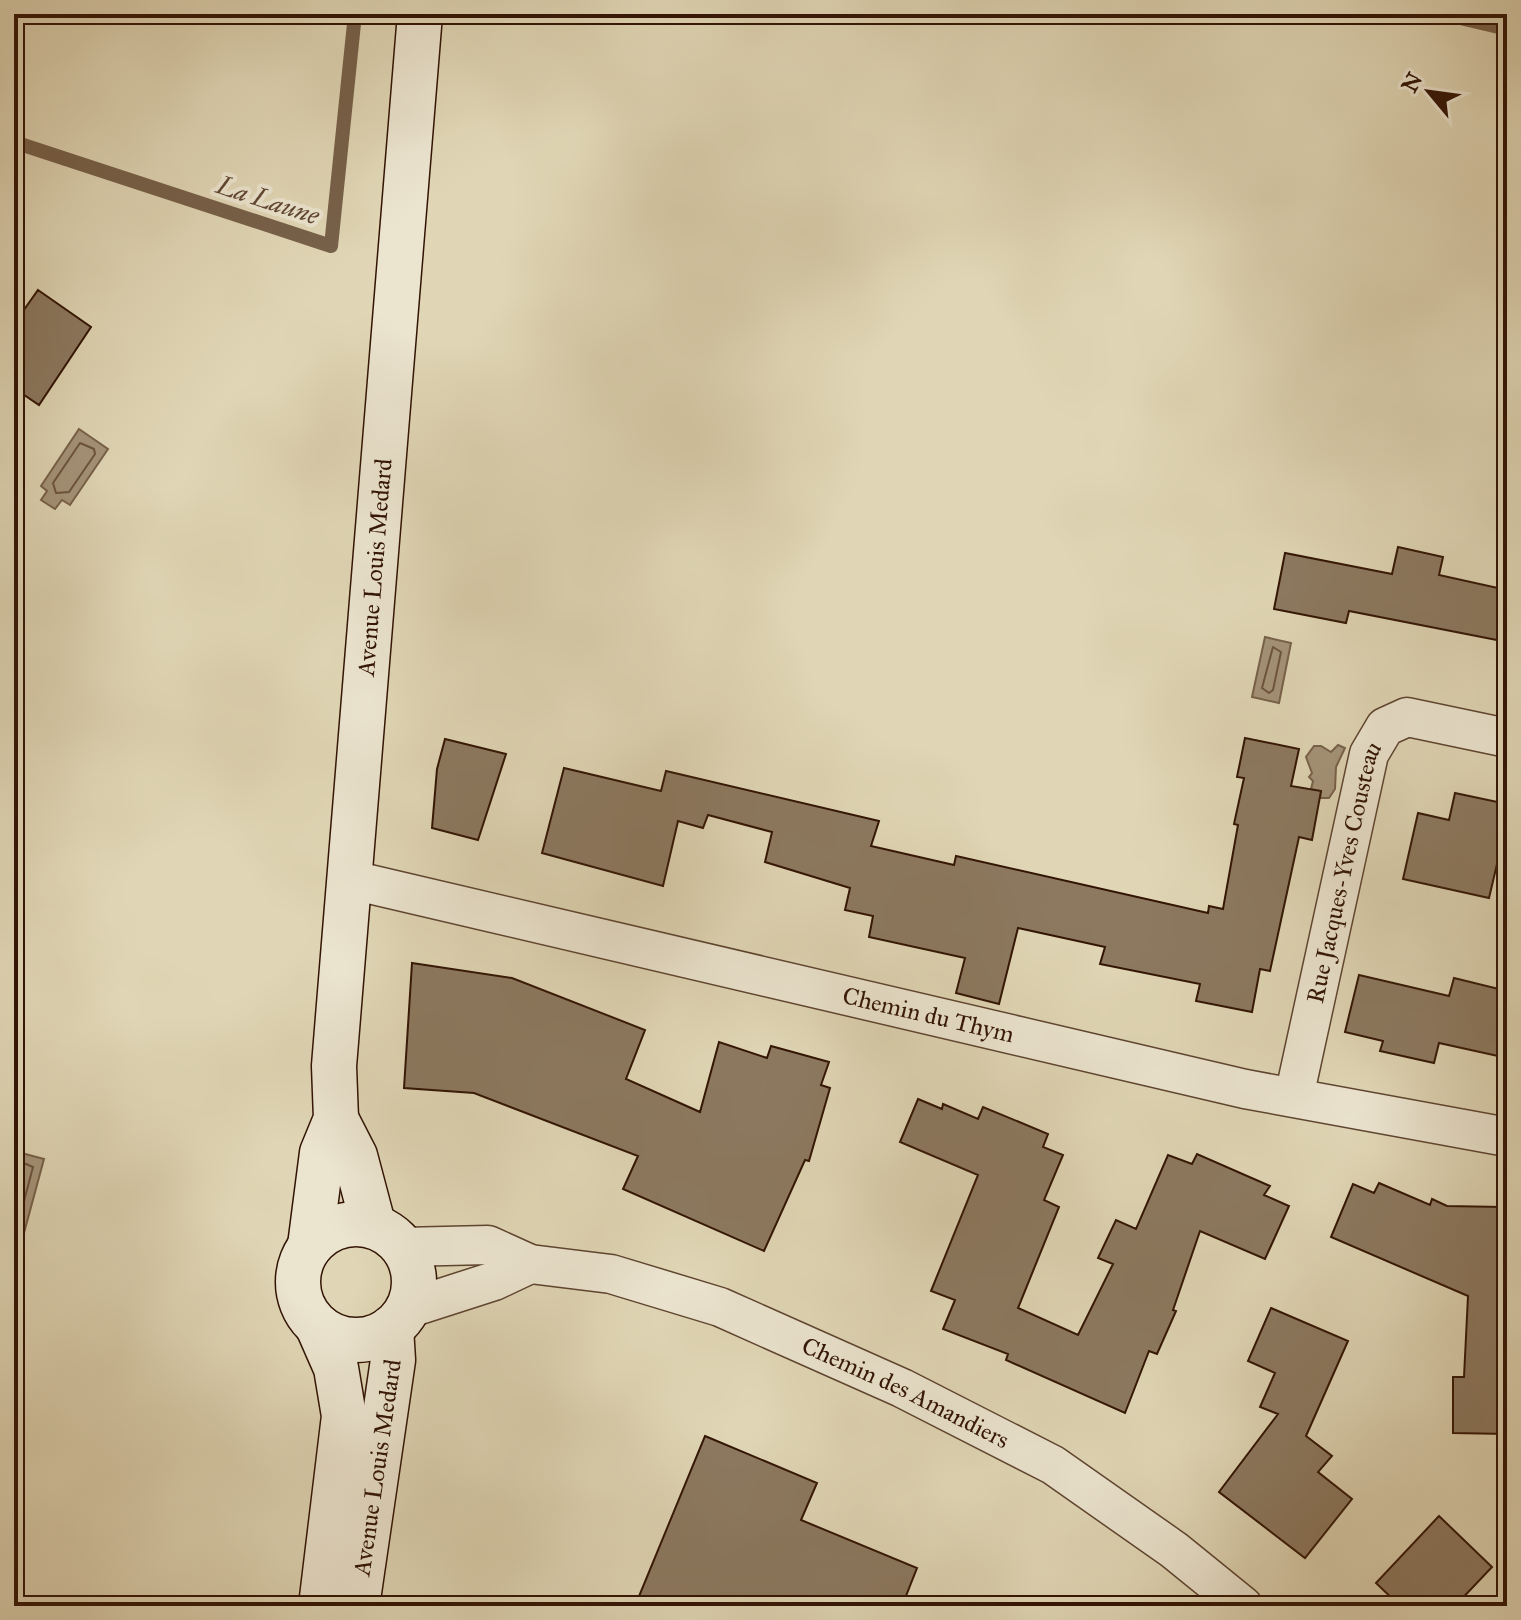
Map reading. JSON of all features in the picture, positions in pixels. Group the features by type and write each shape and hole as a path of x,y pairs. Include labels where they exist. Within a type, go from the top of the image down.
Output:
{"street":[{"name":"Avenue Louis Medard","path":"310,1246 322,1153 336,1119 334,1066 352,880 420,14"},
{"name":"Rue Jacques-Yves Cousteau","path":"1294,1097 1369,754 1385,727 1407,717 1507,738"},
{"name":"Chemin du Thym","path":"352,880 974,1028 1294,1097 1507,1137"},
{"name":"Avenue Louis Medard","path":"336,1119 388,1236"},
{"path":"399,1319 414,1277 388,1236 340,1226 310,1246 301,1262 297,1280 299,1298 318,1327 332,1336 363,1340 399,1319 530,1264"},
{"name":"Chemin des Amandiers","path":"388,1236 488,1245 530,1264 611,1274 720,1307 902,1388 1053,1465 1174,1550 1243,1606"},
{"name":"Avenue Louis Medard","path":"357,1606 399,1319"},
{"name":"Avenue Louis Medard","path":"318,1327 336,1368 344,1416 321,1606"}],"water":[{"path":"79,429 108,449 70,505 62,500 55,509 41,500 47,491 41,486"},
{"path":"1265,637 1291,643 1279,703 1252,697"},
{"path":"1338,745 1345,748 1336,767 1335,789 1329,798 1320,798 1321,791 1311,789 1313,781 1309,777 1312,773 1306,757 1314,746 1331,752"},
{"path":"14,1151 44,1159 14,1270"}],"building":[{"path":"38,290 91,327 39,405 14,388 14,324"},
{"path":"1398,547 1443,557 1439,575 1507,590 1507,642 1349,611 1346,623 1274,609 1285,553 1392,574"},
{"path":"1245,738 1299,749 1291,786 1321,791 1312,840 1299,837 1270,971 1260,969 1252,1012 1196,1001 1200,984 1100,964 1105,947 1018,928 999,1004 956,993 965,958 869,937 873,916 845,910 850,888 765,862 772,832 708,815 703,828 678,821 663,886 542,853 564,768 661,791 666,771 879,821 871,846 954,865 956,856 1208,913 1209,906 1223,909 1238,825 1234,824 1244,778 1237,777"},
{"path":"445,739 506,754 478,840 432,828 437,769"},
{"path":"1455,793 1507,804 1507,822 1489,898 1403,879 1418,813 1449,820"},
{"path":"412,963 512,978 645,1030 626,1079 700,1112 719,1042 767,1058 771,1046 829,1062 821,1085 830,1088 809,1161 805,1160 764,1251 623,1189 638,1156 474,1093 404,1088"},
{"path":"1359,975 1449,996 1454,978 1507,991 1507,1058 1439,1043 1434,1063 1380,1051 1383,1041 1345,1032"},
{"path":"918,1099 942,1109 943,1104 978,1119 983,1107 1048,1134 1043,1147 1063,1155 1044,1200 1059,1207 1018,1308 1078,1335 1113,1264 1098,1258 1116,1220 1136,1229 1168,1155 1192,1164 1197,1154 1270,1186 1264,1195 1289,1206 1265,1259 1200,1231 1173,1310 1176,1311 1157,1354 1149,1351 1125,1413 1006,1360 1008,1354 943,1329 955,1300 931,1291 978,1175 900,1142"},
{"path":"1379,1183 1430,1205 1432,1199 1447,1206 1502,1207 1499,1225 1507,1226 1507,1434 1453,1433 1453,1377 1464,1377 1468,1296 1331,1237 1353,1184 1374,1193"},
{"path":"1271,1308 1348,1341 1306,1436 1332,1456 1318,1472 1352,1499 1305,1558 1219,1492 1278,1414 1260,1407 1275,1373 1248,1361"},
{"path":"705,1436 817,1483 801,1520 917,1568 902,1606 635,1606"},
{"path":"1439,1516 1492,1567 1455,1606 1400,1606 1376,1583"}],"waterway":[{"name":"La Laune","path":"14,142 331,246 355,14"},
{"name":"La Laune","path":"1443,14 1507,29"}]}
